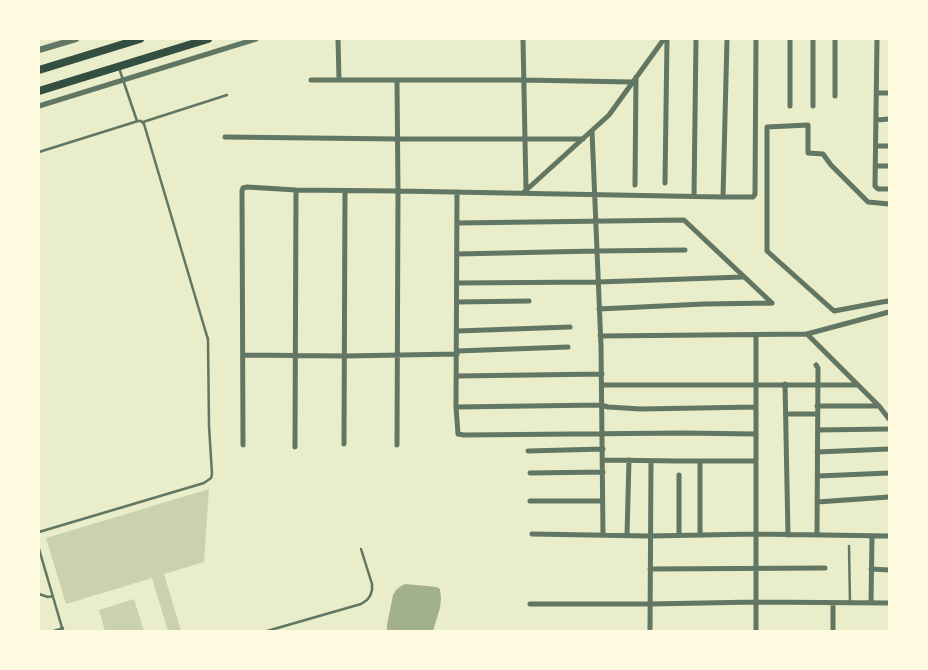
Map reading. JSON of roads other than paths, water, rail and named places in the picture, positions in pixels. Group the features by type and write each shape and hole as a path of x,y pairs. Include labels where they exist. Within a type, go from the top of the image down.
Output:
{"main road":[{"path":"39,70 140,39"},
{"path":"39,91 208,39"}],"street":[{"path":"39,50 76,39"},
{"path":"39,106 256,39"},
{"path":"338,39 339,80"},
{"path":"523,39 524,192"},
{"path":"524,192 609,115 665,39"},
{"path":"665,39 665,183"},
{"path":"694,196 696,39"},
{"path":"723,197 727,39"},
{"path":"243,445 243,188 753,197 755,195 756,39"},
{"path":"790,39 790,106"},
{"path":"813,39 813,106"},
{"path":"835,39 835,96"},
{"path":"877,39 875,186 876,188 889,189"},
{"path":"635,185 636,76"},
{"path":"311,80 632,82"},
{"path":"397,80 397,445"},
{"path":"877,93 889,93"},
{"path":"876,120 889,119"},
{"path":"889,204 868,202 822,154 808,153 808,125 767,127 767,251 834,311 889,301"},
{"path":"592,131 602,374 603,535"},
{"path":"225,137 583,139"},
{"path":"876,146 889,146"},
{"path":"876,166 889,166"},
{"path":"295,447 296,190"},
{"path":"344,444 345,191"},
{"path":"457,192 456,407 458,434 756,434"},
{"path":"457,223 684,220 772,303 599,309"},
{"path":"457,254 685,250"},
{"path":"457,283 598,282 743,277"},
{"path":"457,302 529,300"},
{"path":"600,336 808,334 889,312"},
{"path":"457,331 570,327"},
{"path":"808,334 879,406 889,419"},
{"path":"756,335 756,631"},
{"path":"244,355 345,356 568,347"},
{"path":"816,365 818,368 817,535"},
{"path":"456,376 602,374"},
{"path":"785,384 788,535"},
{"path":"602,385 858,385"},
{"path":"456,407 602,405 641,409 756,407"},
{"path":"817,406 879,406"},
{"path":"786,414 817,414"},
{"path":"818,430 889,429"},
{"path":"528,451 603,449"},
{"path":"817,452 889,449"},
{"path":"603,460 756,461"},
{"path":"627,535 628,460"},
{"path":"650,461 650,631"},
{"path":"700,461 700,535"},
{"path":"530,473 603,472"},
{"path":"818,476 889,473"},
{"path":"679,475 679,536"},
{"path":"817,502 889,497"},
{"path":"530,501 602,501"},
{"path":"532,534 889,536"},
{"path":"871,603 872,536"},
{"path":"650,569 825,568"},
{"path":"871,569 889,570"},
{"path":"832,631 833,603"},
{"path":"530,604 889,603"}],"lane":[{"path":"119,67 137,121"},
{"path":"39,152 227,95"},
{"path":"39,532 204,483 211,478 206,333 143,122"},
{"path":"849,546 850,603"},
{"path":"39,549 63,630 54,631"},
{"path":"267,631 361,604 367,600 372,590 372,584 361,549"},
{"path":"39,594 48,597 53,596"}]}
